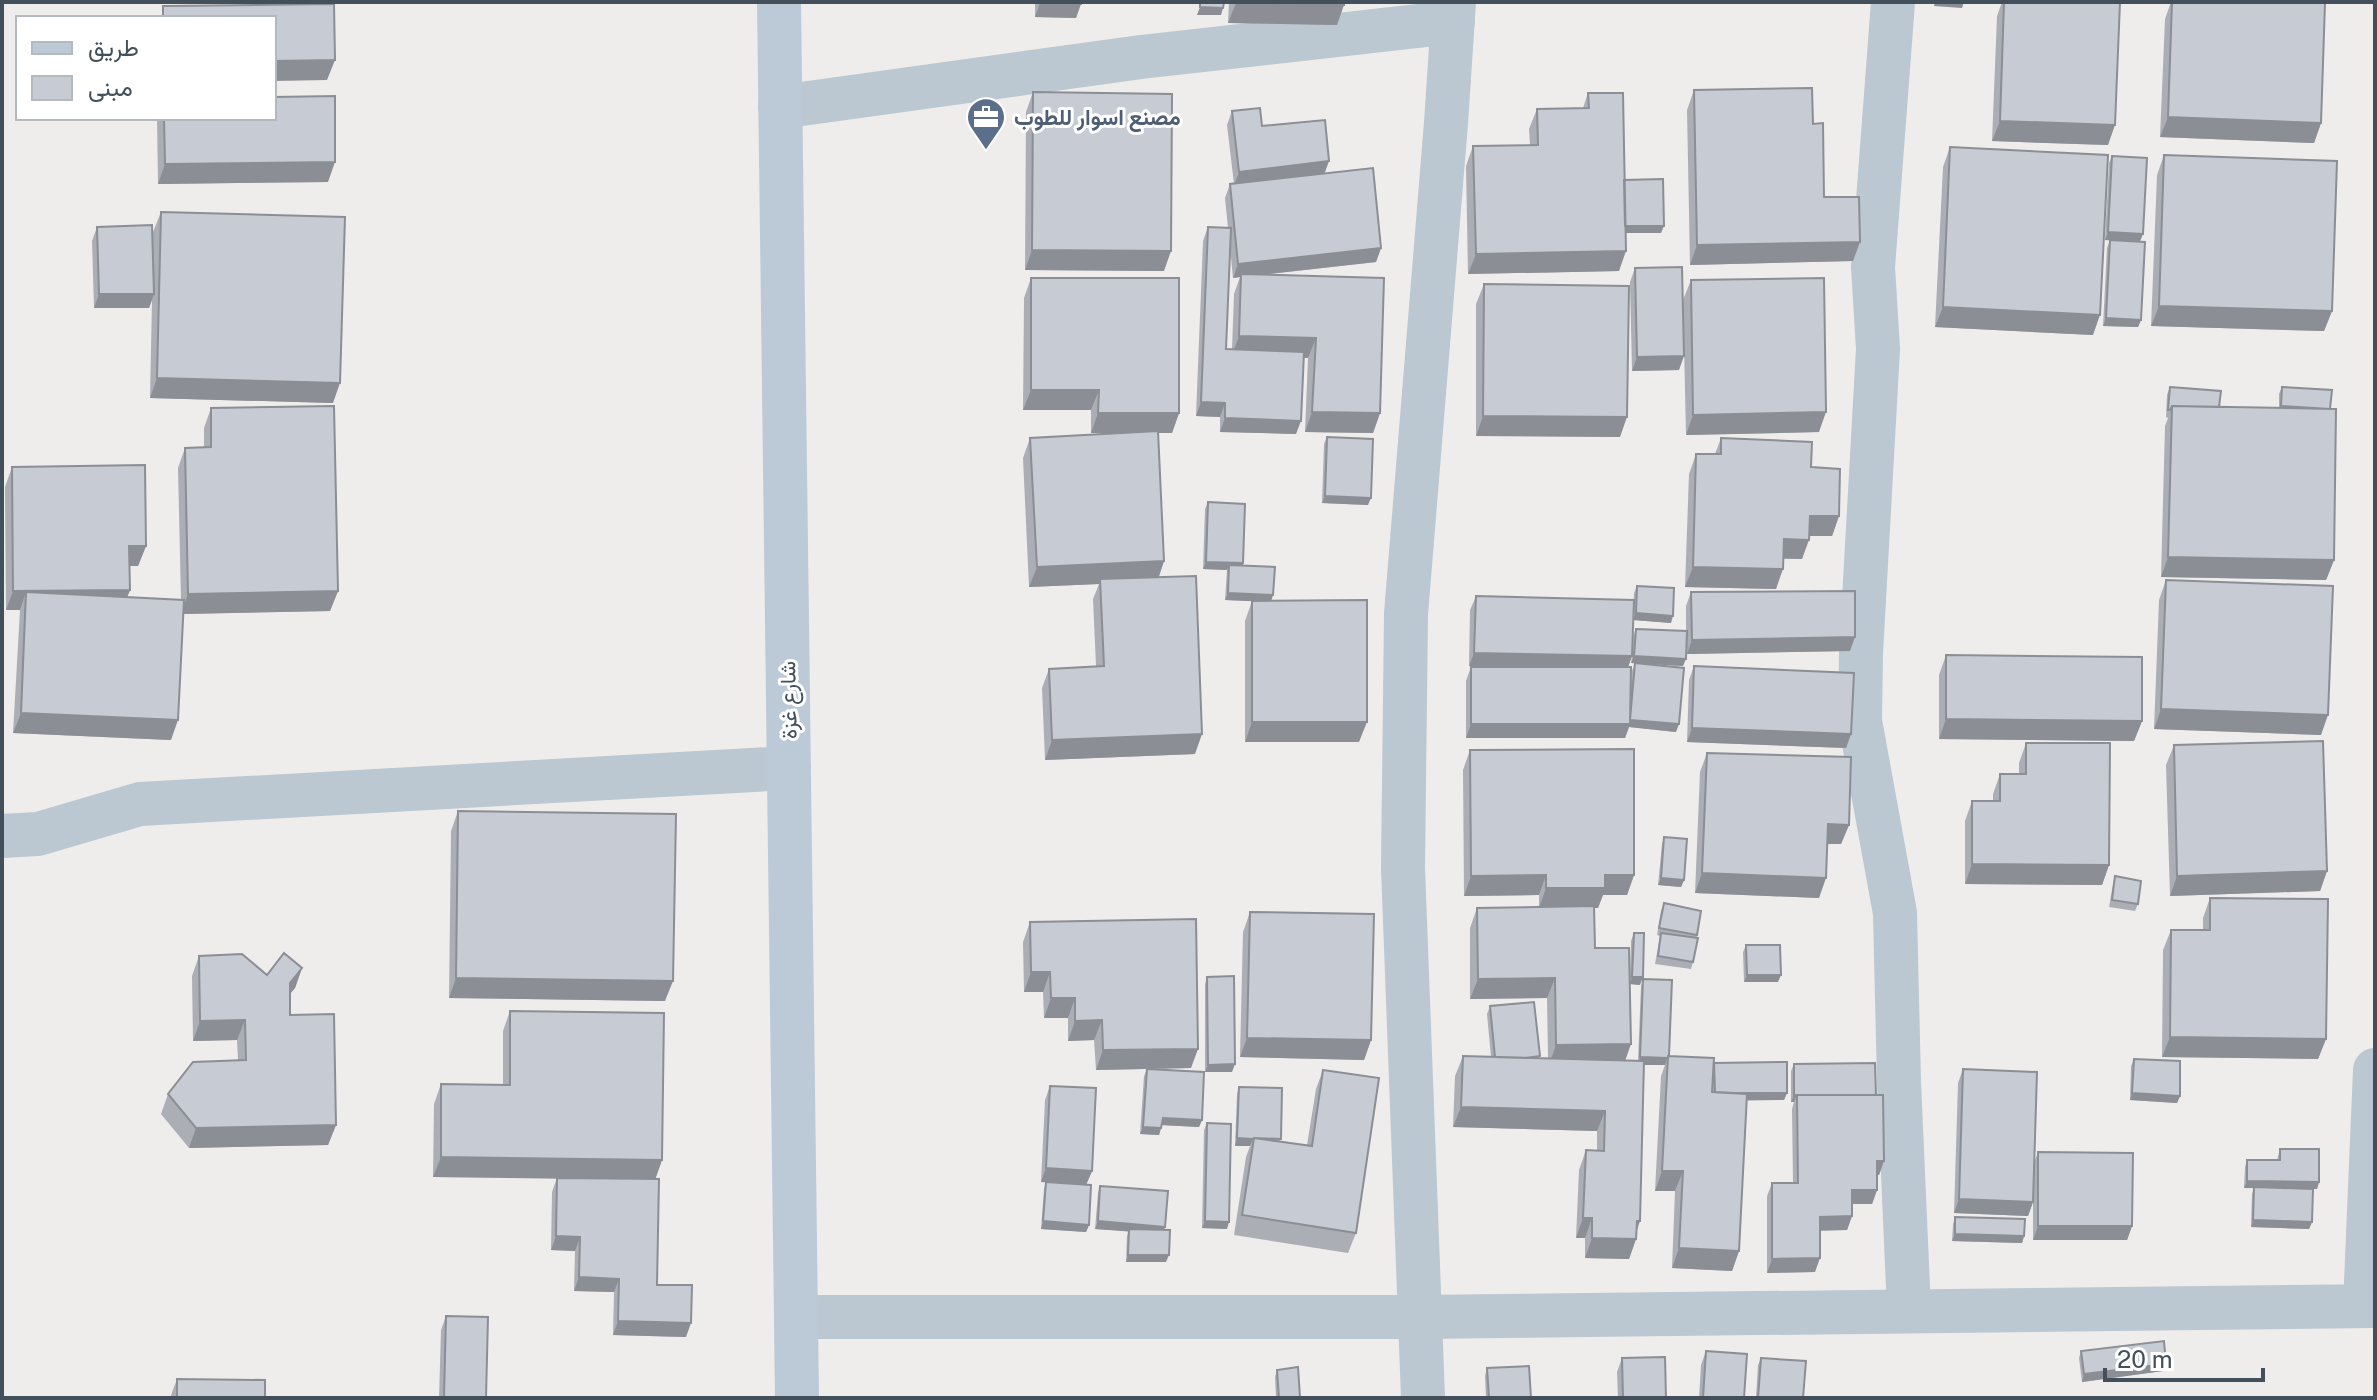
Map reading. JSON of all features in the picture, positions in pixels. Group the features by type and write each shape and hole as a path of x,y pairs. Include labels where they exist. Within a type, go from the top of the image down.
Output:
{"main road":[{"name":"شارع غزة","path":"779,2 797,1398"}],"street":[{"path":"1893,2 1873,267 1878,349 1860,721 1895,913 1909,1310"},
{"path":"780,107 1453,12 1405,630 1403,868 1423,1398"},
{"path":"2,836 38,834 140,804 789,768"},
{"path":"796,1317 1421,1317 2370,1306 2375,1070"}],"building":[{"path":"1040,2 1081,2 1081,4"},
{"path":"1200,2 1224,2 1223,8 1200,7"},
{"path":"1344,2 1344,5 1236,3"},
{"path":"2004,2 2120,2 2115,125 2000,121"},
{"path":"2172,2 2325,3 2321,123 2168,117"},
{"path":"334,4 335,60 276,61 276,16 163,16 163,6"},
{"path":"1812,88 1813,124 1823,123 1824,197 1859,197 1860,242 1697,245 1694,90"},
{"path":"1033,92 1172,94 1171,251 1032,250"},
{"path":"1588,93 1623,93 1626,251 1476,254 1473,146 1538,145 1537,109 1589,108"},
{"path":"335,96 335,162 165,164 164,120 276,120 276,97"},
{"path":"1260,108 1262,126 1325,120 1329,161 1239,172 1232,111"},
{"path":"1950,147 2108,155 2100,315 1943,307"},
{"path":"2164,155 2337,161 2332,311 2159,306"},
{"path":"2112,156 2147,158 2143,234 2108,232"},
{"path":"1373,168 1381,248 1238,264 1230,184"},
{"path":"1663,179 1664,226 1625,226 1624,180"},
{"path":"161,212 345,217 340,383 157,378"},
{"path":"152,225 154,294 99,294 97,227"},
{"path":"1208,227 1231,228 1226,349 1304,352 1301,421 1225,418 1225,403 1201,402"},
{"path":"2110,240 2145,242 2141,320 2106,318"},
{"path":"1682,267 1684,356 1637,357 1635,268"},
{"path":"1241,274 1384,278 1380,413 1312,412 1316,338 1239,336"},
{"path":"1031,278 1179,278 1179,413 1098,413 1099,390 1031,390"},
{"path":"1824,278 1826,412 1693,415 1691,280"},
{"path":"1484,284 1629,286 1627,417 1483,416"},
{"path":"2170,387 2221,391 2219,407 2172,406 2168,410"},
{"path":"2282,387 2332,390 2330,409 2281,406"},
{"path":"334,406 338,591 188,594 185,448 211,447 211,408"},
{"path":"2172,406 2336,409 2334,560 2168,557"},
{"path":"1158,431 1164,561 1037,567 1030,438"},
{"path":"1327,437 1373,439 1371,498 1325,496"},
{"path":"1721,438 1812,442 1811,467 1840,469 1839,516 1810,516 1809,540 1784,539 1783,569 1693,567 1696,454 1721,454"},
{"path":"145,465 146,546 129,546 130,590 13,591 12,467"},
{"path":"1208,502 1245,504 1243,563 1206,562"},
{"path":"1229,565 1275,567 1273,595 1228,593"},
{"path":"1196,576 1202,734 1052,740 1049,669 1104,666 1100,579"},
{"path":"2166,580 2333,586 2328,715 2161,709"},
{"path":"1637,586 1674,588 1673,616 1636,613"},
{"path":"1855,591 1855,637 1692,640 1691,592"},
{"path":"26,592 184,600 178,720 21,713"},
{"path":"1476,596 1634,600 1632,656 1474,653"},
{"path":"1367,600 1367,722 1252,722 1252,601"},
{"path":"1636,629 1687,631 1686,659 1634,656"},
{"path":"1946,655 2142,657 2142,721 1946,719"},
{"path":"1635,663 1684,668 1679,724 1630,720"},
{"path":"1694,666 1854,673 1851,734 1692,728"},
{"path":"1471,667 1631,667 1630,724 1471,724"},
{"path":"2323,741 2327,871 2177,876 2174,745"},
{"path":"2026,743 2110,743 2109,865 1972,864 1972,801 2000,801 2000,774 2026,774"},
{"path":"1634,749 1634,875 1605,875 1605,888 1546,888 1546,875 1471,876 1470,750"},
{"path":"1707,753 1851,757 1849,825 1828,824 1826,878 1702,873"},
{"path":"458,811 676,814 673,981 456,978"},
{"path":"1664,837 1687,839 1684,880 1661,878"},
{"path":"2115,876 2141,881 2138,904 2112,900"},
{"path":"2210,898 2328,899 2326,1039 2170,1037 2171,930 2210,930"},
{"path":"1664,903 1701,911 1697,935 1659,928"},
{"path":"1594,906 1595,948 1629,948 1631,1044 1556,1045 1555,978 1478,979 1477,908"},
{"path":"1250,912 1374,914 1371,1040 1247,1038"},
{"path":"1196,919 1198,1049 1103,1050 1102,1020 1075,1021 1075,998 1051,998 1050,972 1031,972 1030,922"},
{"path":"1634,933 1644,933 1643,977 1632,977"},
{"path":"1661,933 1698,938 1693,962 1658,956"},
{"path":"1746,945 1780,945 1781,975 1747,975"},
{"path":"284,953 302,968 290,983 290,1015 334,1014 336,1125 196,1128 168,1094 193,1062 246,1060 245,1020 200,1021 199,956 242,954 267,975"},
{"path":"1234,976 1235,1064 1208,1065 1207,977"},
{"path":"1643,979 1672,980 1668,1058 1640,1057"},
{"path":"1534,1002 1540,1056 1495,1057 1490,1006"},
{"path":"510,1011 664,1013 662,1160 441,1157 441,1084 510,1085"},
{"path":"1463,1056 1644,1061 1640,1221 1637,1221 1636,1239 1592,1238 1592,1218 1583,1218 1586,1150 1604,1151 1605,1111 1461,1107"},
{"path":"1668,1056 1714,1058 1712,1092 1747,1094 1739,1251 1679,1248 1683,1171 1662,1171"},
{"path":"2134,1059 2180,1061 2180,1096 2132,1093"},
{"path":"1787,1062 1787,1093 1715,1092 1714,1063"},
{"path":"1875,1063 1876,1095 1794,1095 1794,1064"},
{"path":"1147,1069 1204,1072 1202,1120 1163,1118 1161,1128 1143,1127"},
{"path":"1963,1069 2037,1072 2033,1202 1959,1199"},
{"path":"1323,1070 1379,1078 1356,1233 1242,1215 1254,1138 1312,1146"},
{"path":"1050,1086 1096,1088 1092,1171 1046,1168"},
{"path":"1239,1087 1282,1088 1281,1139 1237,1138"},
{"path":"1797,1095 1883,1095 1884,1161 1877,1161 1877,1190 1852,1190 1852,1216 1820,1217 1820,1258 1772,1259 1772,1183 1798,1183"},
{"path":"1207,1123 1231,1124 1229,1222 1205,1221"},
{"path":"2280,1149 2319,1149 2319,1182 2247,1181 2247,1160 2280,1160"},
{"path":"2038,1152 2133,1153 2132,1226 2038,1226"},
{"path":"557,1178 659,1179 657,1285 692,1285 691,1323 618,1321 619,1279 579,1277 580,1237 556,1236"},
{"path":"1046,1182 1091,1185 1089,1225 1043,1221"},
{"path":"1100,1186 1168,1191 1165,1227 1098,1221"},
{"path":"2254,1187 2313,1189 2312,1222 2253,1220"},
{"path":"1955,1217 2025,1219 2024,1236 1955,1234"},
{"path":"1129,1229 1170,1230 1169,1255 1128,1255"},
{"path":"446,1316 488,1317 486,1398 444,1398"},
{"path":"2164,1341 2166,1364 2084,1374 2081,1351"},
{"path":"1706,1351 1747,1354 1744,1398 1703,1398"},
{"path":"1665,1357 1666,1398 1623,1398 1622,1358"},
{"path":"1761,1358 1806,1361 1803,1398 1758,1398"},
{"path":"1529,1366 1531,1398 1489,1398 1487,1368"},
{"path":"1298,1367 1300,1397 1279,1398 1277,1370"},
{"path":"177,1379 265,1380 265,1398 177,1398"}],"place":[{"name":"مصنع اسوار للطوب","path":"986,151"}]}
